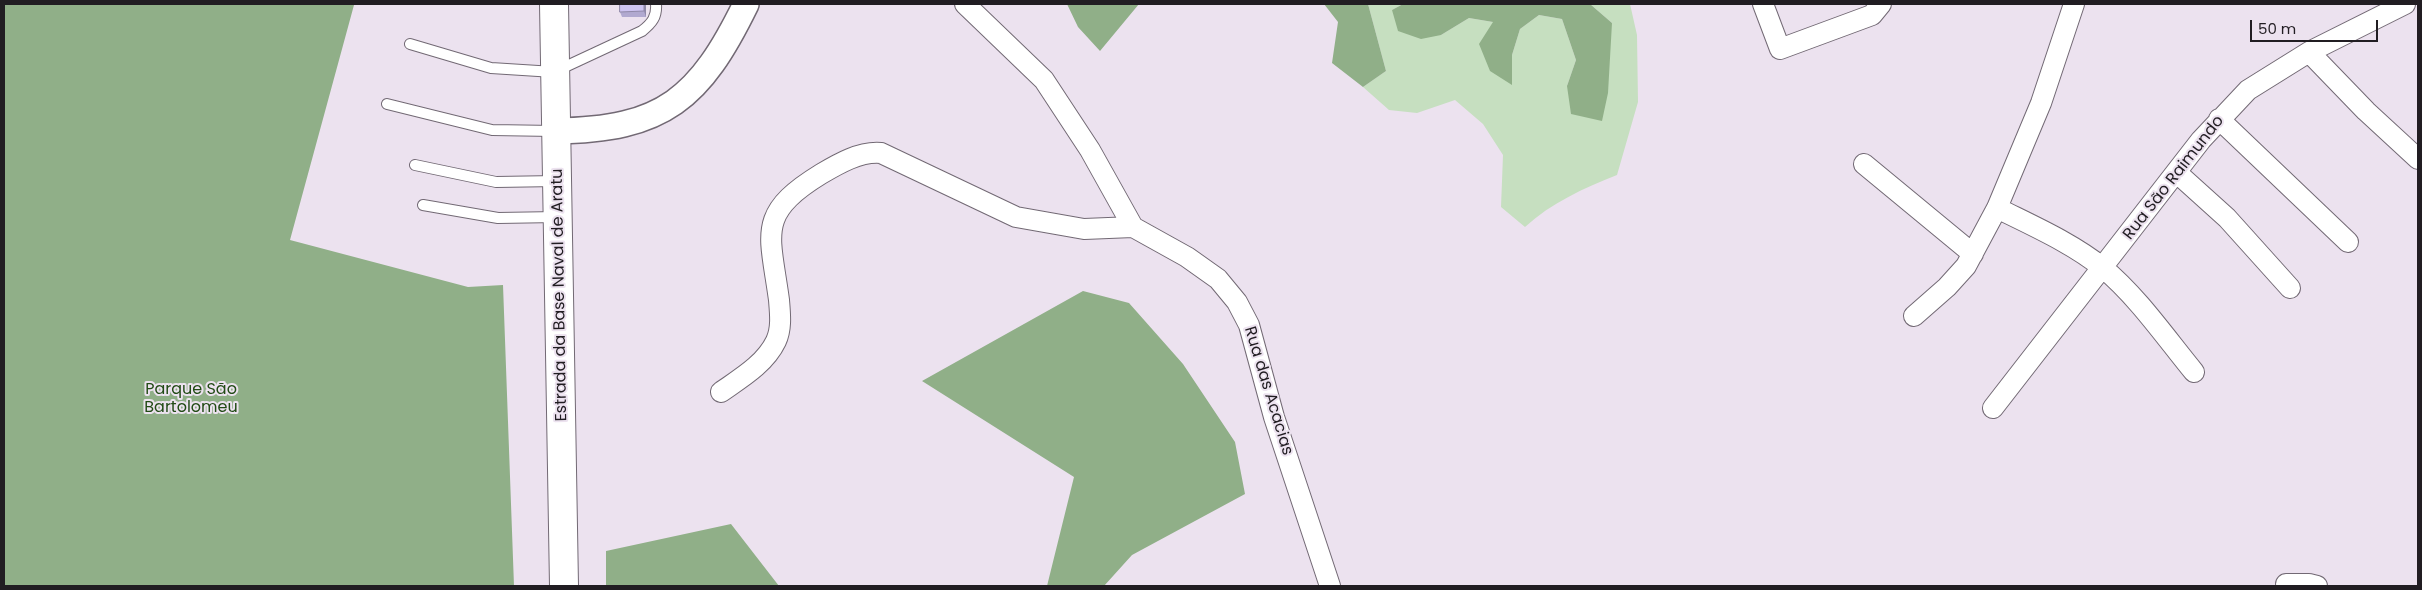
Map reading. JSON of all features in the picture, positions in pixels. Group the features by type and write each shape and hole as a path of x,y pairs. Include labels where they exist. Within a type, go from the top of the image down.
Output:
{"main road":[{"name":"Estrada da Base Naval de Aratu","path":"554,4 564,586"}],"street":[{"path":"556,130 612,128 656,113 676,102 692,90 710,68 729,38 746,4"},
{"path":"721,392 755,368 776,341 781,318 771,238 776,214 784,202 808,182 858,156 872,152 881,153 1016,217 1084,229 1133,227 1090,150 1044,80 965,4"},
{"path":"1763,4 1780,49 1874,8"},
{"path":"1914,316 1947,287 1972,254 1997,208 2041,103 2074,4"},
{"name":"Rua São Raimundo","path":"1993,408 2176,172 2219,119 2248,90 2309,52 2405,4"},
{"path":"2309,52 2366,111 2418,159"},
{"path":"2219,119 2348,242"},
{"path":"1864,164 1972,254"},
{"path":"2176,172 2227,218 2290,288"},
{"path":"1997,208 2077,250 2103,268 2120,283 2194,372"},
{"name":"Rua das Acacias","path":"1133,227 1187,257 1218,279 1237,302 1249,325 1274,417 1330,586"},
{"path":"2286,584 2317,586"}],"lane":[{"path":"410,44 491,68 554,72 642,31 652,23 657,14 656,4"},
{"path":"388,104 492,130 556,130"},
{"path":"415,165 496,182 558,181"},
{"path":"424,205 498,218 558,217"}],"green space":[{"name":"Parque São Bartolomeu","path":"4,4 354,5 290,240 468,287 503,285 514,586 4,586"},
{"path":"1067,4 1139,4 1100,51 1078,27"},
{"path":"1324,4 1368,4 1386,71 1363,87 1332,63 1338,22"},
{"path":"1368,4 1403,4 1392,10 1441,35 1469,18 1493,22 1512,84 1512,55 1520,29 1539,15 1562,19 1576,60 1567,86 1612,23 1590,4 1630,4 1637,35 1638,102 1617,175 1568,197 1535,218 1525,227 1501,207 1503,155 1483,124 1455,100 1417,113 1389,110 1363,87 1386,71"},
{"path":"1403,4 1590,4 1612,23 1608,93 1602,121 1571,114 1567,86 1576,60 1562,19 1539,15 1520,29 1512,55 1512,85 1490,71 1479,44 1493,22 1469,18 1441,35 1421,39 1398,31 1392,10"},
{"path":"1083,291 1129,303 1183,364 1235,442 1245,494 1132,555 1104,586 1047,586 1074,477 922,381"},
{"path":"731,524 779,586 606,586 606,551"}],"building":[{"path":"620,4 644,4 644,11 620,12"}]}
